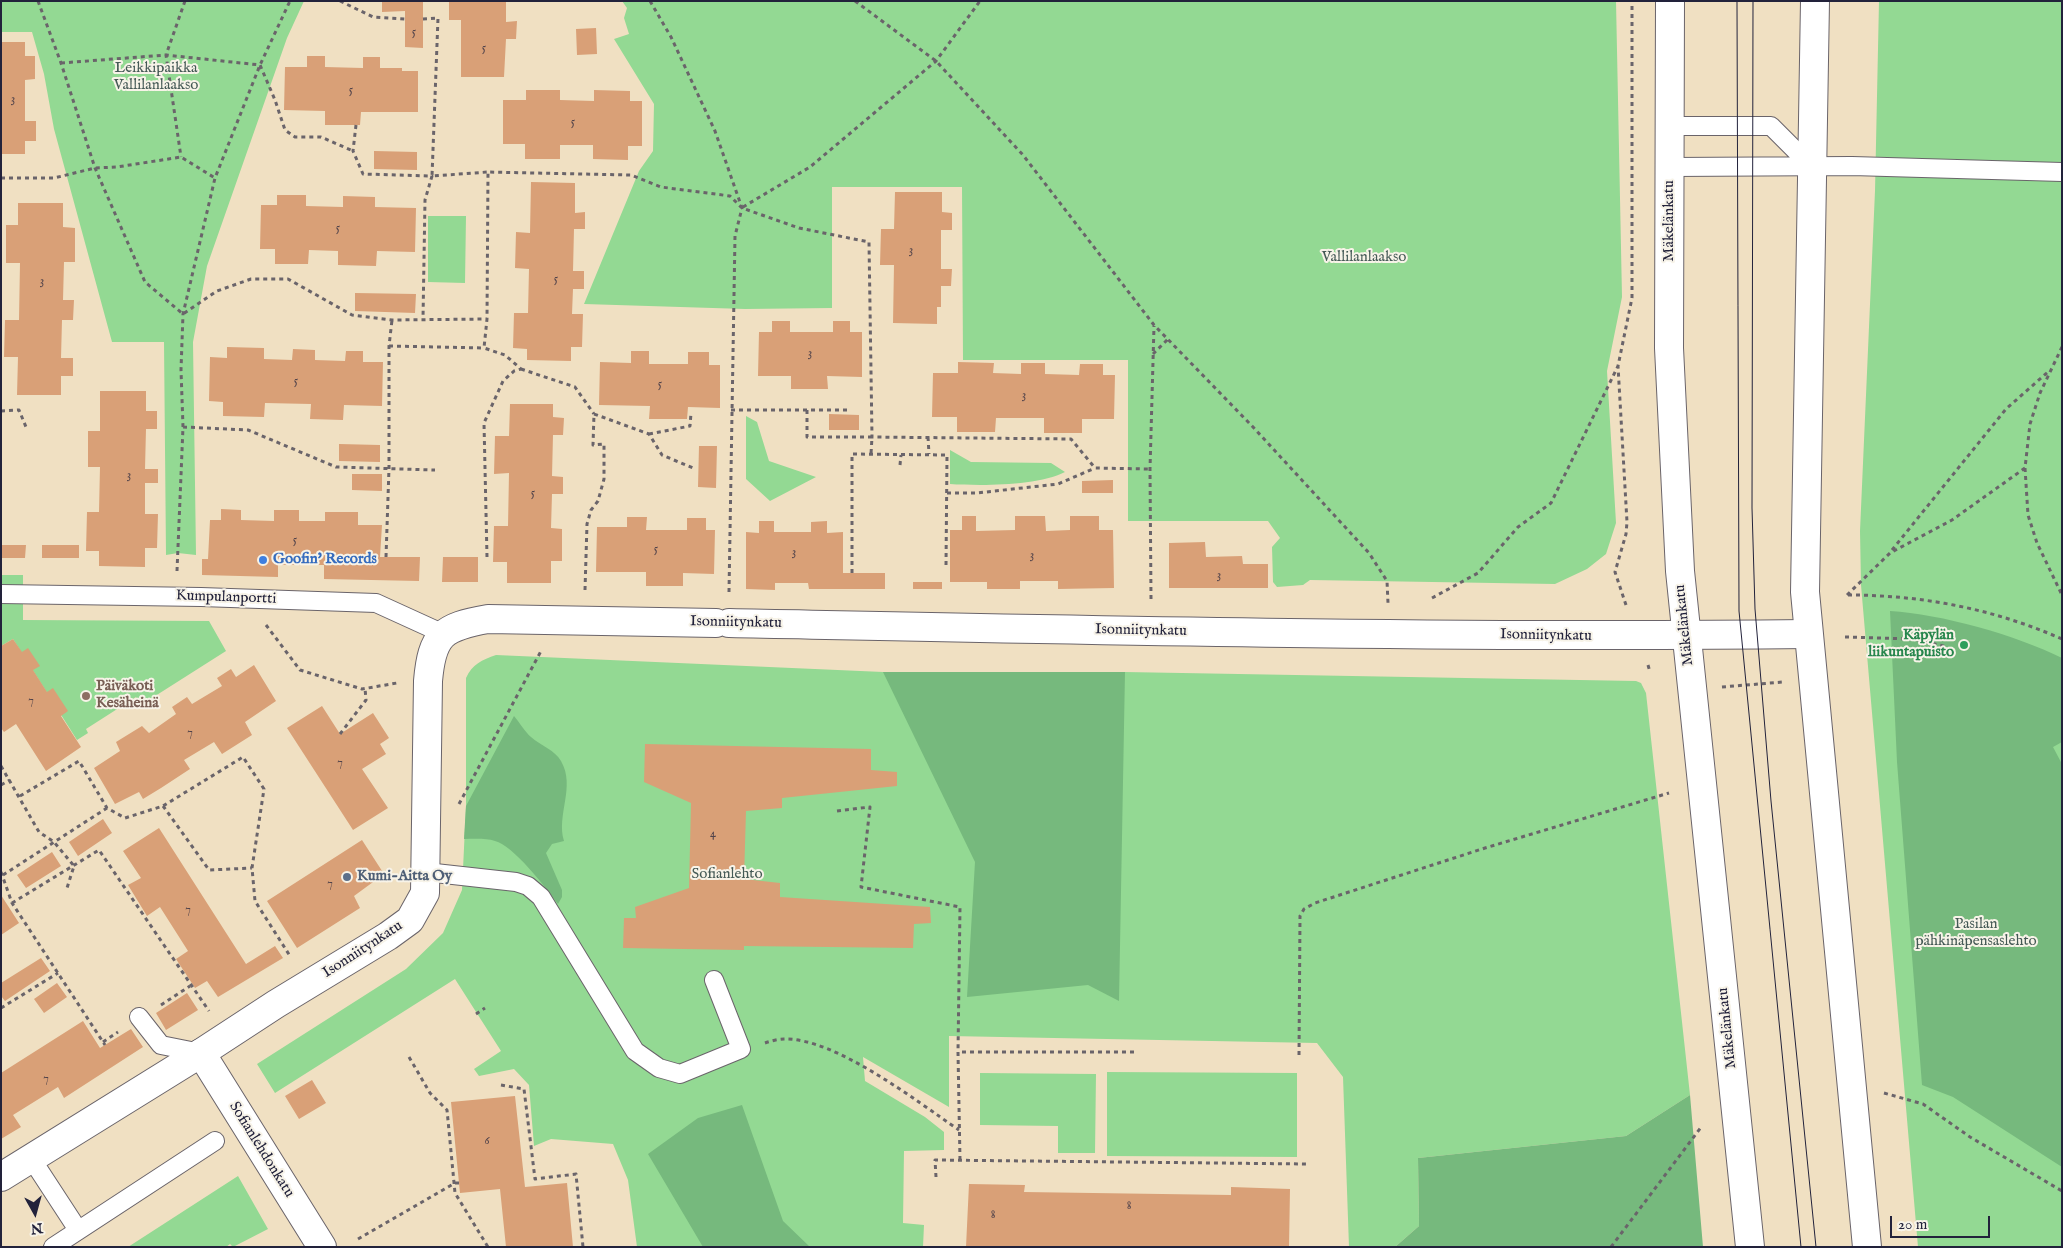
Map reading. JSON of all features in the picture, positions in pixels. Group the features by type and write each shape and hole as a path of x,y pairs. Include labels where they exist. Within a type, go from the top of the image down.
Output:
{"main road":[{"name":"Mäkelänkatu","path":"1670,1 1669,348 1680,571 1750,1247"},
{"path":"1815,1 1805,592 1867,1247"},
{"name":"Isonniitynkatu","path":"1,1177 388,936 410,920 424,893 426,872 428,681 430,658 435,643 444,634 466,623 488,619 1388,634 1687,636 1808,634"},
{"name":"Sofianlehdonkatu","path":"201,1053 322,1247"}],"lane":[{"path":"1670,126 1771,126 1811,166"},
{"path":"1670,167 1811,166 2062,172"},
{"name":"Kumpulanportti","path":"1,594 174,596 376,603 444,634"},
{"path":"426,872 499,880 528,886 541,898 635,1050 659,1068 680,1074 741,1049 714,980"},
{"path":"138,1017 161,1045 201,1053"},
{"path":"53,1247 215,1141"},
{"path":"32,1158 78,1230"}],"path":[{"path":"38,1 61,63 95,168 145,282 183,314"},
{"path":"181,157 166,55 185,1"},
{"path":"174,596 177,573 183,427 181,370 183,314 214,178 260,65 290,1"},
{"path":"340,1 373,16 405,19"},
{"path":"650,1 671,37 716,131 742,208 735,236 729,595"},
{"path":"855,1 936,62 1023,155 1154,325 1254,428 1369,553 1387,581 1388,634"},
{"path":"742,208 810,167 936,62 980,1"},
{"path":"1432,598 1478,574 1518,527 1551,503 1618,366 1632,298 1632,1"},
{"path":"423,19 438,18 432,176 425,200 423,319"},
{"path":"61,63 166,55 260,65"},
{"path":"260,65 285,130 295,137 321,137 353,151"},
{"path":"356,125 353,151 363,174 432,176 488,172 631,175 661,187 730,196 742,208 799,228 869,242 871,454"},
{"path":"1,178 54,178 95,168 117,167 181,157 214,178"},
{"path":"484,348 487,319 488,172"},
{"path":"183,314 217,291 251,279 288,279 352,315 392,320 487,319"},
{"path":"386,557 389,468 389,346 392,320"},
{"path":"1151,598 1150,469 1154,325"},
{"path":"1153,354 1168,339"},
{"path":"389,346 484,348 505,355 521,368 575,387 594,414 649,434 690,426 691,413"},
{"path":"2062,347 2051,369 2030,424 2025,468 2028,516 2037,543 2062,595"},
{"path":"1616,580 1615,572 1626,534 1627,522 1618,366"},
{"path":"487,557 484,423 503,382 514,370 521,368"},
{"path":"2051,369 2006,409 1890,553 1847,595 1886,595 1942,601 2026,623 2062,639"},
{"path":"1,411 18,410 26,427"},
{"path":"731,410 850,410"},
{"path":"807,410 807,437 1071,439 1095,468"},
{"path":"585,593 587,524 604,479 604,444 593,444 594,414"},
{"path":"183,427 248,430 336,467 436,470"},
{"path":"649,434 662,455 693,468"},
{"path":"928,437 929,454"},
{"path":"852,573 852,454 947,455 946,566"},
{"path":"900,454 900,465"},
{"path":"947,493 977,494 1058,484 1095,468 1150,469"},
{"path":"1890,553 1952,520 2025,468"},
{"path":"245,599 300,670 362,689 398,683"},
{"path":"1845,637 1913,639 1948,647"},
{"path":"458,805 542,648"},
{"path":"340,734 366,700 366,688"},
{"path":"20,796 79,761 107,808 125,818 162,806 243,757 264,789 252,868 255,901 290,956"},
{"path":"1,766 39,832 54,842 74,866"},
{"path":"1,785 10,780"},
{"path":"1299,1055 1300,916 1304,909 1316,903 1485,848 1669,793"},
{"path":"162,806 209,870 252,868"},
{"path":"837,811 870,807 861,887 960,907 958,1052 960,1160"},
{"path":"105,1046 12,903 2,874 107,808"},
{"path":"12,903 99,850 190,986 210,1012"},
{"path":"67,888 74,866"},
{"path":"1,1008 58,973"},
{"path":"476,1014 485,1008"},
{"path":"741,1049 783,1039 805,1041 875,1072 959,1130"},
{"path":"958,1052 1135,1052"},
{"path":"409,1058 430,1093 447,1110 457,1183 456,1193 488,1247"},
{"path":"501,1085 524,1090 535,1178 576,1174 583,1247"},
{"path":"1883,1093 1923,1104 1970,1137 2062,1192"},
{"path":"1611,1247 1702,1126"},
{"path":"936,1176 935,1160 1308,1164"},
{"path":"358,1239 457,1183"}],"green space":[{"name":"Leikkipaikka Vallilanlaakso","path":"1,1 304,1 287,38 207,266 193,342 196,555 178,553 166,555 164,342 112,342 54,129 44,74 32,32 1,32"},
{"name":"Vallilanlaakso","path":"622,1 1616,1 1622,297 1607,371 1616,523 1606,554 1587,569 1555,584 1310,580 1303,585 1277,587 1273,582 1272,547 1280,538 1268,521 1128,521 1128,360 963,360 962,187 832,187 832,308 745,309 584,304 639,171 653,151 654,104 614,39 629,34 624,18 627,8"},
{"name":"Käpylän liikuntapuisto","path":"1879,1 2062,1 2062,1247 1918,1247 1861,585 1860,531 1875,191"},
{"path":"428,216 466,216 465,283 428,282"},
{"path":"746,416 757,422 769,461 816,477 770,501 746,479"},
{"path":"950,450 971,462 1051,463 1065,472 1040,480 1009,484 950,484"},
{"name":"Päiväkoti Kesäheinä","path":"1,575 23,575 23,620 209,621 226,651 141,705 136,697 86,729 88,733 77,740 13,639 1,646"},
{"name":"Pasilan pähkinäpensaslehto","path":"1890,611 1932,616 1978,627 2023,641 2062,658 2062,742 2053,747 2062,764 2062,1167 1953,1097 1922,1085 1897,762"},
{"name":"Sofianlehto","path":"496,655 883,672 1125,672 1636,681 1641,683 1646,693 1690,1095 1626,1136 1418,1158 1419,1226 1395,1247 1349,1247 1343,1077 1317,1043 949,1036 949,1107 863,1057 865,1081 925,1117 944,1132 944,1150 904,1151 903,1223 924,1225 923,1247 637,1247 628,1180 613,1144 551,1139 534,1146 529,1085 514,1069 479,1076 474,1069 501,1051 455,979 275,1093 257,1064 406,969 443,933 462,890 466,806 466,678 471,669 478,663"},
{"path":"883,672 1125,672 1119,1001 1088,985 967,997 975,862"},
{"path":"514,716 531,737 559,757 565,771 567,781 562,821 564,841 552,844 546,853 562,890 562,897 558,904 529,868 511,850 502,844 488,839 464,839 466,806"},
{"path":"1107,1072 1297,1073 1297,1157 1107,1156"},
{"path":"980,1073 1096,1074 1095,1153 1058,1153 1058,1126 980,1125"},
{"path":"1690,1095 1703,1247 1395,1247 1419,1226 1418,1158 1626,1136"},
{"path":"742,1105 783,1221 810,1247 703,1247 648,1154 698,1118"},
{"path":"238,1176 268,1229 233,1247 230,1244 226,1247 128,1247"}],"building":[{"path":"382,1 423,1 423,48 405,47 405,11 382,12"},
{"path":"449,1 506,1 506,22 517,21 516,39 506,39 504,77 461,77 461,20 449,20"},
{"path":"596,28 597,54 577,55 576,29"},
{"path":"1,42 25,42 25,56 35,56 35,79 25,80 25,121 36,121 36,141 25,141 25,154 1,154"},
{"path":"307,56 325,56 325,67 363,68 363,57 380,57 380,68 402,68 402,71 418,71 418,112 361,112 360,125 325,125 325,111 284,110 285,67 307,67"},
{"path":"526,90 560,90 560,100 594,101 594,90 630,91 630,101 642,101 642,146 628,146 628,160 593,159 593,145 560,145 560,159 525,159 525,144 503,144 503,100 526,100"},
{"path":"374,151 417,152 417,170 374,169"},
{"path":"531,182 575,183 575,213 585,212 585,229 574,229 573,271 584,271 584,289 573,289 572,314 583,314 582,347 571,347 571,361 527,360 527,349 513,348 514,313 528,313 529,269 515,268 516,232 530,233"},
{"path":"895,192 942,192 942,212 952,213 952,230 941,230 941,269 952,269 951,286 941,286 941,307 937,307 937,324 893,323 894,265 880,265 881,229 894,229"},
{"path":"277,195 306,195 306,206 343,207 343,196 375,197 375,207 416,208 415,252 377,251 376,266 338,265 338,251 309,250 308,264 275,264 275,249 260,249 261,205 277,205"},
{"path":"18,203 63,203 63,227 75,228 75,262 64,262 63,300 74,300 73,320 62,320 61,358 73,358 73,376 61,376 61,395 17,395 18,357 4,357 5,320 19,320 20,263 6,263 6,225 18,225"},
{"path":"355,293 416,294 415,313 355,311"},
{"path":"772,321 790,321 790,332 833,332 833,321 850,321 850,332 862,332 862,377 827,376 828,389 791,389 791,376 758,376 759,332 772,332"},
{"path":"227,347 264,348 264,359 292,360 293,349 315,350 315,360 345,361 346,351 363,351 363,362 383,362 382,406 344,405 343,420 310,419 311,404 265,403 264,417 223,416 223,402 209,401 210,357 227,358"},
{"path":"631,351 649,351 649,364 688,364 688,352 709,352 709,365 720,365 720,408 688,407 687,419 649,419 650,406 599,405 600,362 631,363"},
{"path":"958,362 994,363 993,373 1021,374 1021,363 1045,363 1045,374 1079,375 1080,364 1103,364 1103,375 1115,375 1114,419 1082,419 1082,433 1044,433 1044,418 996,418 995,432 957,432 957,417 932,417 933,373 958,373"},
{"path":"100,391 146,391 146,411 157,411 157,429 146,429 145,469 158,469 158,483 145,483 145,514 158,514 157,548 145,548 145,567 99,566 99,551 86,551 87,512 99,512 100,467 88,467 88,431 100,431"},
{"path":"510,404 553,404 553,417 564,418 563,435 553,435 552,476 563,477 563,494 552,494 551,528 562,529 562,561 551,561 551,583 507,583 507,562 493,562 494,526 508,526 509,473 494,474 495,436 509,436"},
{"path":"829,414 859,415 859,430 829,430"},
{"path":"339,444 380,445 380,462 339,461"},
{"path":"699,446 717,446 716,488 698,487"},
{"path":"352,474 382,474 382,491 352,490"},
{"path":"1113,480 1113,493 1082,493 1082,481"},
{"path":"221,509 241,510 241,520 274,521 274,510 299,510 299,521 325,521 325,512 358,512 358,525 382,525 380,557 420,557 419,581 324,579 324,565 278,565 278,577 202,575 202,559 208,559 210,520 221,520"},
{"path":"962,516 976,516 976,531 1015,530 1015,516 1045,516 1046,531 1070,530 1070,516 1099,516 1099,530 1113,530 1114,588 1058,589 1058,581 1020,581 1020,589 987,589 987,582 950,582 950,530 962,530"},
{"path":"627,517 647,517 646,530 687,530 687,518 706,518 706,530 715,530 714,574 683,573 683,586 646,586 646,572 596,572 597,527 627,527"},
{"path":"759,521 774,521 774,532 811,532 811,522 827,521 827,533 843,532 843,573 885,573 885,589 809,589 808,583 775,583 775,590 746,589 746,532 759,533"},
{"path":"1205,542 1206,557 1242,556 1243,564 1268,564 1268,588 1169,588 1169,543"},
{"path":"1,545 26,545 25,558 1,558"},
{"path":"42,545 79,545 79,558 42,558"},
{"path":"443,557 478,557 478,582 442,582"},
{"path":"913,582 942,582 942,589 913,589"},
{"path":"13,639 22,652 28,648 40,666 33,670 47,692 53,688 68,711 61,716 81,747 46,771 16,724 4,732 1,728 1,646"},
{"path":"254,665 276,701 245,722 252,735 222,754 214,742 184,760 190,769 161,788 143,799 139,792 115,804 94,768 120,751 116,742 142,726 149,733 176,714 172,707 187,697 192,704 222,686 217,678 231,669 236,677"},
{"path":"322,706 340,734 373,713 389,738 380,744 386,754 362,769 388,808 353,830 287,728"},
{"path":"645,744 871,749 871,770 897,772 897,786 782,798 782,808 746,811 744,879 780,883 780,897 930,907 931,923 914,924 913,948 744,946 744,950 623,948 624,918 636,918 635,907 689,888 691,803 644,782"},
{"path":"103,819 112,833 78,856 69,842"},
{"path":"159,828 246,964 275,946 283,958 218,997 207,981 195,988 176,959 188,951 160,907 147,916 128,885 141,878 123,851"},
{"path":"362,840 384,874 354,896 360,908 297,948 267,901"},
{"path":"52,852 61,866 26,888 17,875"},
{"path":"1,895 19,923 1,935"},
{"path":"41,958 50,971 5,1001 1,996 1,983"},
{"path":"57,983 67,997 44,1013 34,999"},
{"path":"187,993 198,1010 166,1030 156,1013"},
{"path":"83,1021 100,1048 131,1029 143,1047 64,1098 58,1087 13,1115 21,1127 1,1139 1,1073"},
{"path":"312,1080 326,1103 299,1119 285,1096"},
{"path":"515,1096 525,1187 567,1183 573,1247 506,1247 500,1189 460,1193 451,1102"},
{"path":"969,1184 1025,1185 1024,1192 1231,1195 1231,1187 1290,1189 1289,1247 966,1247"}],"tram line":[{"path":"1737,1 1739,611 1801,1247"},
{"path":"1753,1 1752,508 1755,609 1771,801 1816,1247"}],"place":[{"name":"Goofin' Records","path":"263,560"},
{"name":"Käpylän liikuntapuisto","path":"1964,645"},
{"name":"Päiväkoti Kesäheinä","path":"86,696"},
{"name":"Kumi-Aitta Oy","path":"347,877"}]}
